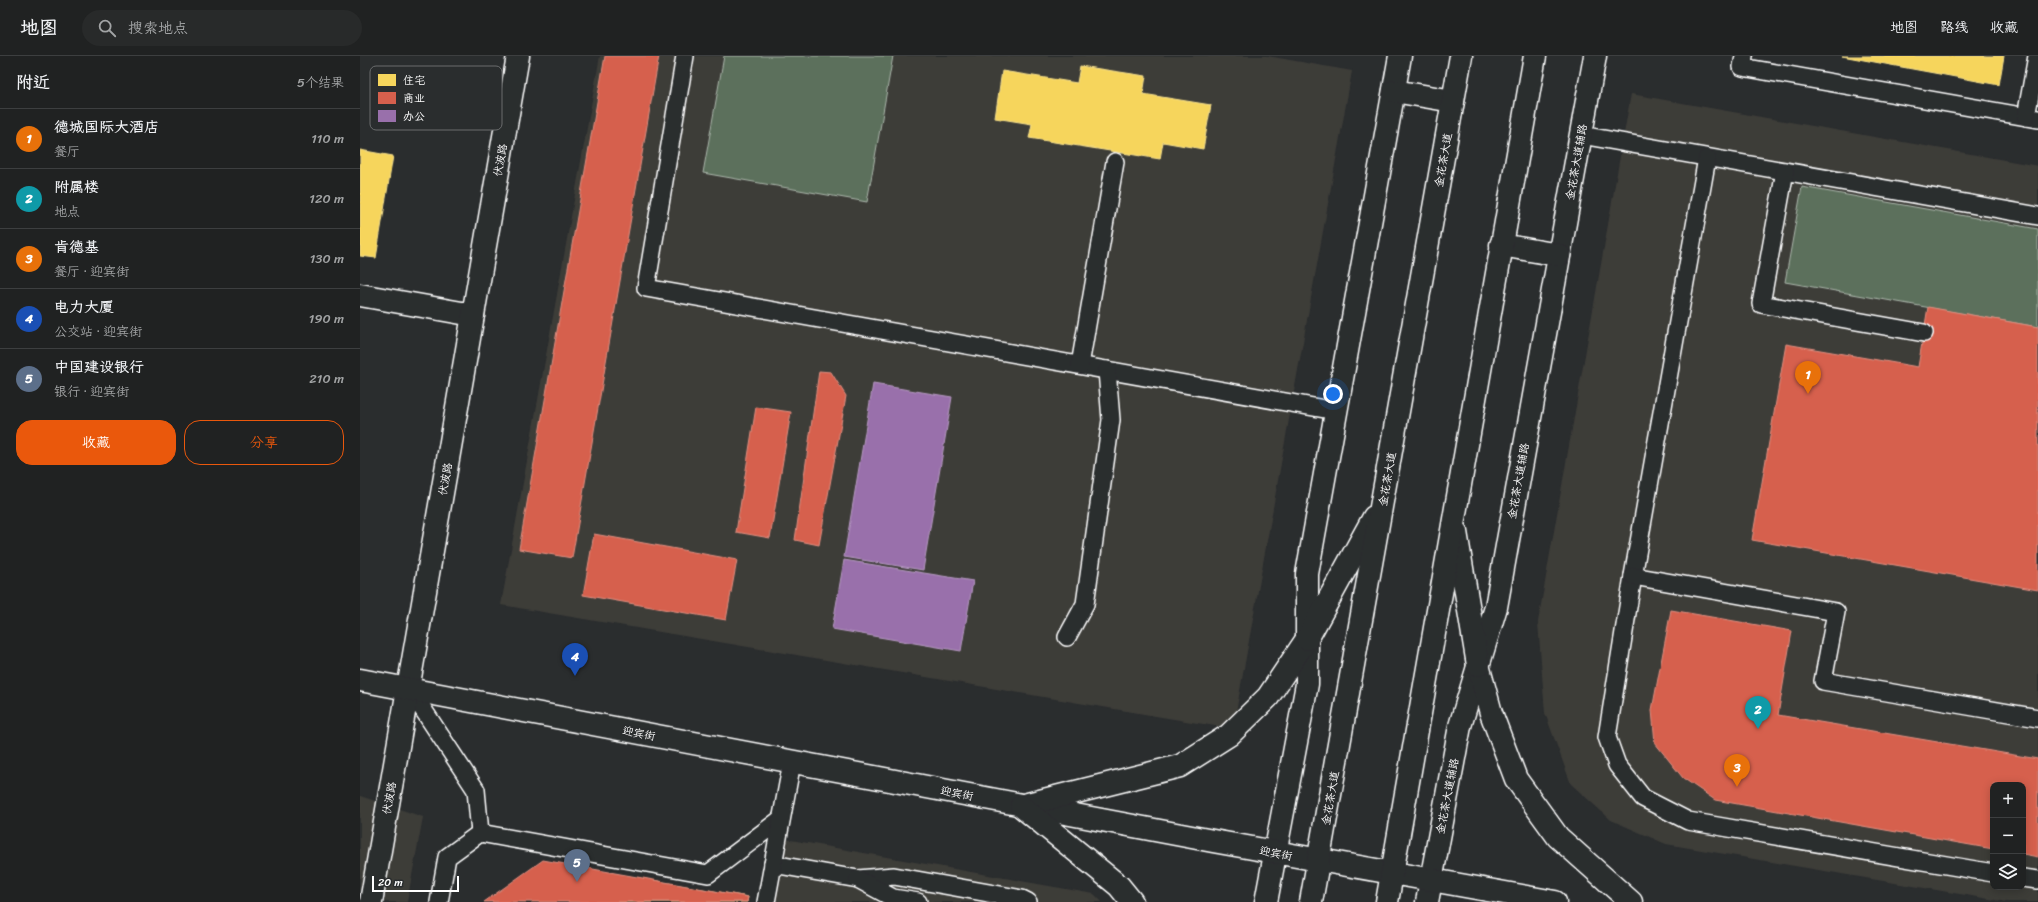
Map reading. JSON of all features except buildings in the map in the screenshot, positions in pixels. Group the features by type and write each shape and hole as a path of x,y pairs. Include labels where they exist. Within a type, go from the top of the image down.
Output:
{"main road":[{"name":"伏波路","path":"371,902 518,56"},
{"path":"1266,902 1307,684 1307,574 1400,56"},
{"name":"金花茶大道","path":"1311,902 1461,56"},
{"path":"1386,902 1535,56"},
{"name":"金花茶大道辅路","path":"1427,902 1460,726 1496,607 1595,56"},
{"path":"1394,91 1453,101"},
{"path":"1501,245 1559,255"},
{"path":"360,295 473,315"},
{"path":"1020,805 1180,766 1229,735 1268,697 1307,639 1383,502"},
{"path":"1454,515 1478,665 1490,713 1516,779 1558,838 1631,902"},
{"name":"迎宾街","path":"360,680 409,688 1275,853 1555,902"},
{"path":"1020,805 1119,886 1132,902"}],"lane":[{"path":"685,56 646,288 1336,410"},
{"path":"1744,56 1742,67 2032,118 2037,56"},
{"path":"1581,135 2038,216"},
{"path":"1707,158 1633,576 1607,737 1617,765 1644,798 1688,821 1990,872"},
{"path":"1080,365 1115,162"},
{"path":"1785,171 1761,304 1924,333"},
{"path":"1067,637 1086,604 1111,420 1107,370"},
{"path":"1633,576 1836,612 1824,681 2038,718"},
{"path":"409,688 476,790 480,832"},
{"path":"766,902 792,762"},
{"path":"439,902 447,857 480,832 708,874 781,819"},
{"path":"773,864 858,879 894,876 1022,899 1028,902"},
{"path":"2026,878 2038,880"},
{"path":"858,879 893,898 918,902"}],"shaded area":[{"path":"600,56 1267,56 1352,71 1233,729 501,605"},
{"path":"1631,94 2038,166 2038,902 2007,902 1666,844 1611,820 1571,784 1545,713 1538,622"},
{"path":"360,796 423,817 407,902 360,902"},
{"path":"785,839 1094,894 1102,902 774,902"}],"green space":[{"path":"724,56 893,56 867,202 703,173"},
{"path":"1802,187 2038,229 2038,327 1785,282"}],"place":[{"name":"德城国际大酒店","path":"1808,394"},
{"name":"电力大厦","path":"575,676"},
{"name":"附属楼","path":"1758,729"},
{"name":"肯德基","path":"1737,787"},
{"name":"中国建设银行","path":"577,882"}]}
